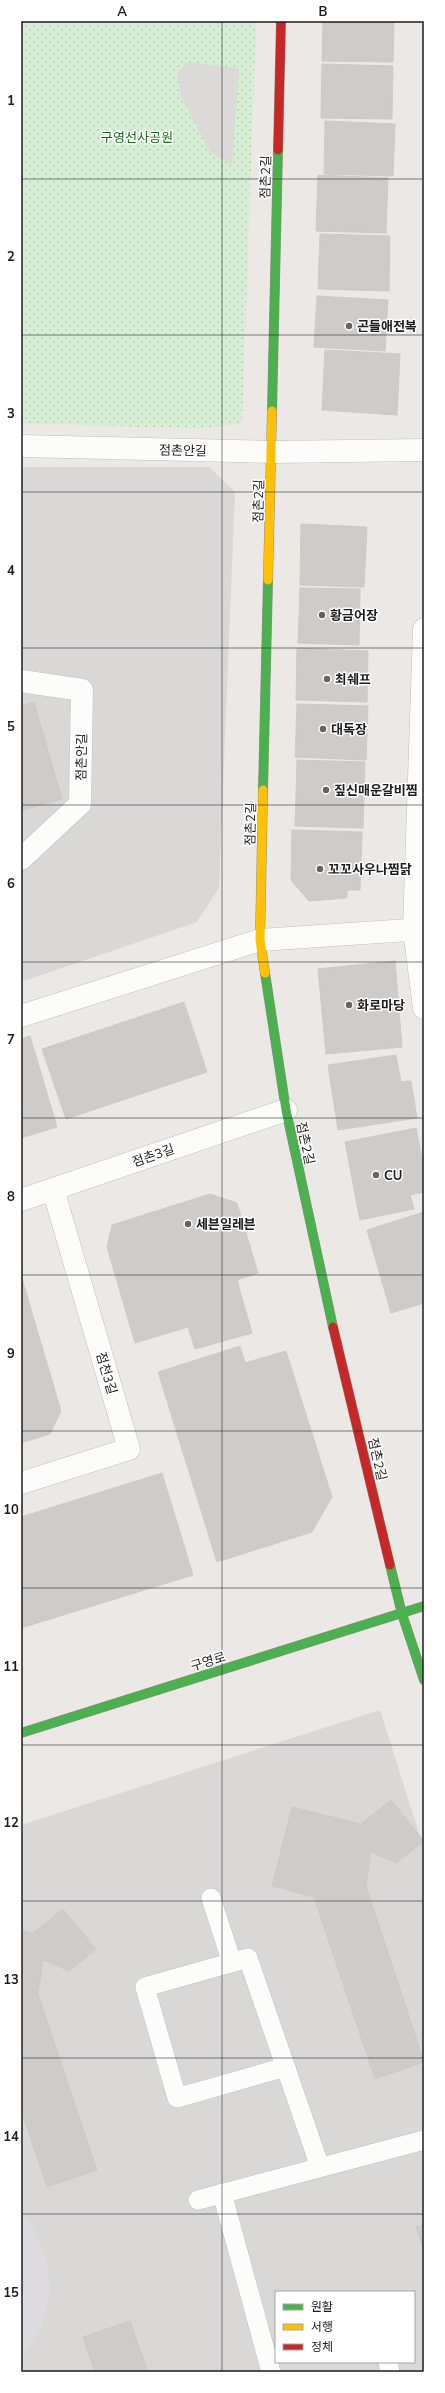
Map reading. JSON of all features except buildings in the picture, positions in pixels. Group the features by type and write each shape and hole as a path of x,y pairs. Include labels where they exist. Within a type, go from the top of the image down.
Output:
{"street":[{"name":"점촌2길","path":"281,21 273,452 260,940 286,1110 334,1332 402,1614"},
{"name":"점촌안길","path":"21,446 273,452 424,450"},
{"path":"424,629 419,929 424,1008"},
{"name":"점촌안길","path":"21,681 82,690 80,804 21,859"},
{"path":"21,1016 260,940 419,929"},
{"name":"점촌3길","path":"21,1200 286,1110"},
{"name":"점천3길","path":"21,1483 129,1449 53,1189"},
{"name":"구영로","path":"21,1733 424,1606"},
{"path":"402,1614 424,1680"}],"lane":[{"path":"211,1898 232,1963"},
{"path":"285,2067 177,2098 145,1987 248,1958 320,2167"},
{"path":"198,2200 424,2140"},
{"path":"222,2193 268,2333 272,2372"}],"shaded area":[{"path":"189,62 239,69 232,165 210,152 181,96 177,73"},
{"path":"21,467 209,467 235,492 219,888 197,922 21,982"},
{"path":"380,1710 424,1849 424,2372 21,2372 21,1825"},
{"path":"21,2213 34,2228 47,2260 50,2294 42,2327 21,2359"}],"green space":[{"name":"구영선사공원","path":"21,21 256,21 242,423 199,429 21,423"}],"traffic: fast":[{"path":"272,411 278,150"},
{"path":"263,790 268,580"},
{"path":"265,973 286,1110 333,1327"},
{"path":"390,1565 402,1614 424,1680"},
{"path":"21,1733 424,1606"}],"traffic: slow":[{"path":"268,580 272,411"},
{"path":"263,790 260,940 265,973"}],"traffic: jam":[{"path":"278,150 281,21"},
{"path":"333,1327 390,1565"}],"place":[{"name":"곤들애전복","path":"349,326"},
{"name":"황금어장","path":"322,615"},
{"name":"최쉐프","path":"327,679"},
{"name":"대독장","path":"323,729"},
{"name":"짚신매운갈비찜","path":"326,790"},
{"name":"꼬꼬사우나찜닭","path":"320,869"},
{"name":"화로마당","path":"349,1005"},
{"name":"CU","path":"376,1175"},
{"name":"세븐일레븐","path":"188,1224"}]}
